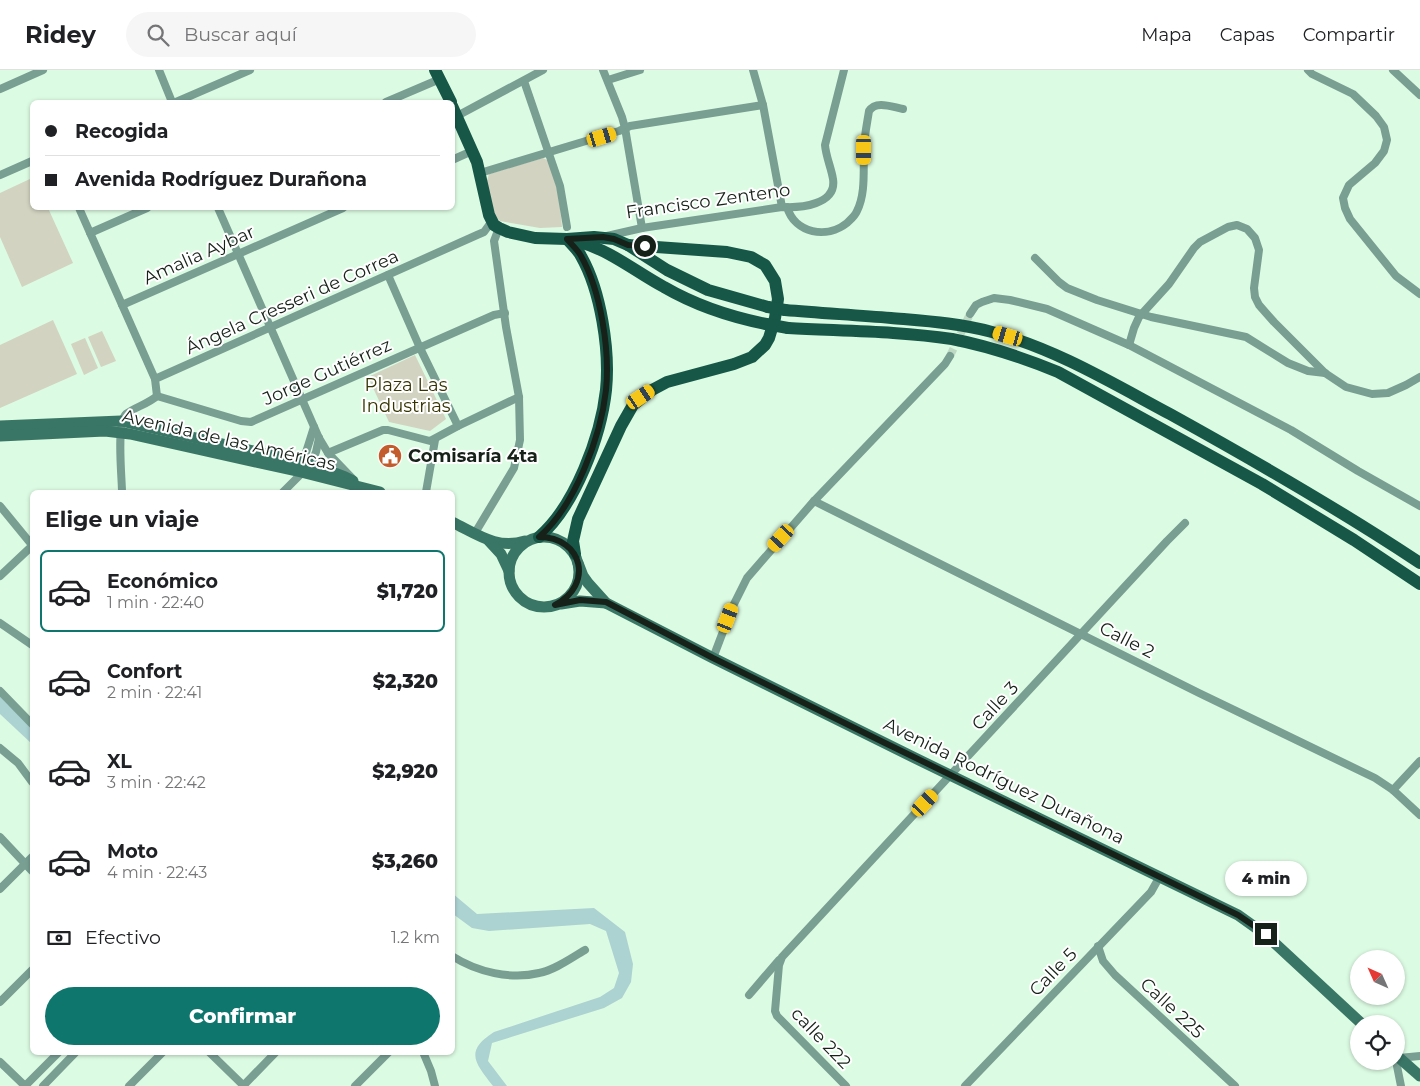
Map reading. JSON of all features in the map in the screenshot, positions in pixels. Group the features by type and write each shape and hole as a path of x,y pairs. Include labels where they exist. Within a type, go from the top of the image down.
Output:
{"main road":[{"path":"437,74 450,100"},
{"path":"455,111 480,173 487,208 496,225 508,232 525,237 550,239 567,233 614,239 628,245 667,270 708,290 768,307 960,325 990,331 1044,348 1080,365 1248,457 1420,563"},
{"path":"567,233 602,249 666,289 718,312 788,328 898,334 952,340 989,348 1036,364 1083,386 1262,484 1420,584"},
{"path":"567,233 582,257 589,273 604,334 606,389 603,408 594,440 576,485 558,517 535,538 521,545 514,552 509,572 514,590 520,597 536,606 555,605 580,600 606,602"},
{"path":"606,602 582,576 573,541 578,519 621,426 633,405 652,390 667,382 734,364 752,357 765,345 769,338 778,300 775,281 764,265 751,257 727,252 628,245"},
{"name":"Avenida de las Américas","path":"0,426 121,420 305,466 345,484 374,490"},
{"name":"Avenida de las Américas","path":"0,436 105,431 305,466"},
{"path":"455,523 488,540 503,544 549,537 567,545 577,559 579,574 575,588 564,600 555,605"},
{"path":"488,540 501,554 509,572"},
{"name":"Avenida Rodríguez Durañona","path":"606,602 713,658 1238,915 1258,928 1352,1015"},
{"path":"1405,1063 1420,1076"}],"street":[{"path":"0,89 43,70"},
{"path":"158,70 171,100"},
{"path":"181,100 250,70"},
{"path":"455,111 524,81 543,70"},
{"path":"603,70 625,128 642,228"},
{"path":"608,80 640,70"},
{"path":"753,70 763,105 785,207 792,217 805,229 815,232 836,230 854,217 860,203 864,180 864,141 869,111 878,105 903,109"},
{"name":"Francisco Zenteno","path":"603,237 642,228 796,207 819,202 828,197 834,188 825,145 844,70"},
{"path":"1308,70 1312,74 1352,94 1376,116 1384,127 1387,140 1384,151 1376,162 1349,185 1343,198 1344,208 1350,219 1396,276 1420,294"},
{"path":"1394,70 1420,96"},
{"path":"390,100 437,74"},
{"path":"524,81 563,199 567,233"},
{"path":"480,173 625,128 763,105"},
{"path":"455,159 472,151"},
{"path":"0,175 30,161"},
{"path":"80,210 155,379 157,396 127,414 121,420 122,490"},
{"path":"90,233 143,210"},
{"path":"219,210 319,438 328,453 361,486"},
{"name":"Amalia Aybar","path":"122,306 338,210"},
{"path":"475,533 499,494 517,459 520,440 519,397 494,241 496,225"},
{"name":"Ángela Cresseri de Correa","path":"155,379 496,225"},
{"path":"1129,345 1141,314 1170,284 1194,248 1214,234 1237,225 1247,229 1255,238 1259,250 1254,288 1255,297 1259,305 1325,373 1346,387 1372,394 1388,393 1420,377"},
{"path":"1035,258 1067,288 1097,300 1182,325 1246,338 1288,363 1308,371 1325,373"},
{"path":"388,275 420,348 458,426"},
{"path":"970,314 976,305 994,298 1047,309 1129,345 1292,430 1358,471 1420,506"},
{"name":"Jorge Gutiérrez","path":"157,396 251,422 494,315 505,313"},
{"path":"713,658 732,608 747,578 814,501 945,364 950,356"},
{"path":"328,453 383,430 426,440 435,440 458,426 519,397"},
{"path":"305,466 314,427"},
{"path":"285,490 316,452 319,438"},
{"path":"426,490 435,440"},
{"name":"Calle 2","path":"814,501 1199,693 1375,778 1393,790 1420,816"},
{"path":"0,506 29,536"},
{"name":"Calle 3","path":"749,994 1185,523"},
{"path":"0,576 30,547"},
{"path":"0,623 30,644"},
{"path":"0,691 30,722"},
{"path":"0,748 18,763 30,779"},
{"path":"0,760 7,753"},
{"path":"1393,790 1420,761"},
{"path":"0,837 30,869"},
{"path":"0,889 30,859"},
{"name":"Calle 5","path":"965,1086 1151,892 1160,876"},
{"name":"Calle 225","path":"1098,946 1103,961 1115,975 1236,1086"},
{"path":"455,957 487,971 516,976 540,973 585,950"},
{"name":"calle 222","path":"782,957 779,965 775,1011 781,1020 846,1086"},
{"path":"0,1002 30,972"},
{"path":"0,1062 25,1086 56,1055"},
{"path":"43,1086 73,1055"},
{"path":"129,1086 160,1055"},
{"path":"212,1055 243,1086 273,1055"},
{"path":"354,1086 385,1055"},
{"path":"424,1055 435,1086"},
{"path":"1405,1057 1420,1056"},
{"path":"1398,1070 1401,1086"}],"green space":[{"path":"543,158 549,161 559,196 562,227 540,228 500,221 492,214 486,184 489,174"},
{"path":"30,179 30,210 49,210 73,263 22,287 0,237 0,193"},
{"path":"53,320 77,374 0,408 0,345"},
{"path":"102,331 116,361 101,367 88,337"},
{"path":"85,338 98,368 84,375 71,344"},
{"name":"Plaza Las Industrias","path":"415,355 446,419 430,431 389,422 368,377"}],"water":[{"path":"0,694 30,726 30,742 0,714"},
{"path":"455,896 477,914 594,908 625,932 633,964 631,982 622,998 604,1008 492,1043 488,1061 507,1086 493,1086 477,1064 476,1051 485,1039 494,1032 600,997 614,988 619,973 606,931 590,924 489,931 472,928 455,915"}],"tunnel":[{"path":"950,356 970,314"}],"place":[{"name":"Comisaría 4ta","path":"390,456"}],"route":[{"path":"645,246 628,245 603,237 567,239 582,257 596,297 604,334 606,389 603,408 590,453 576,485 563,511 539,537 549,537 567,545 575,554 578,563 579,574 577,584 572,593 555,605 580,600 606,602 713,658 1238,915 1266,934"}]}
